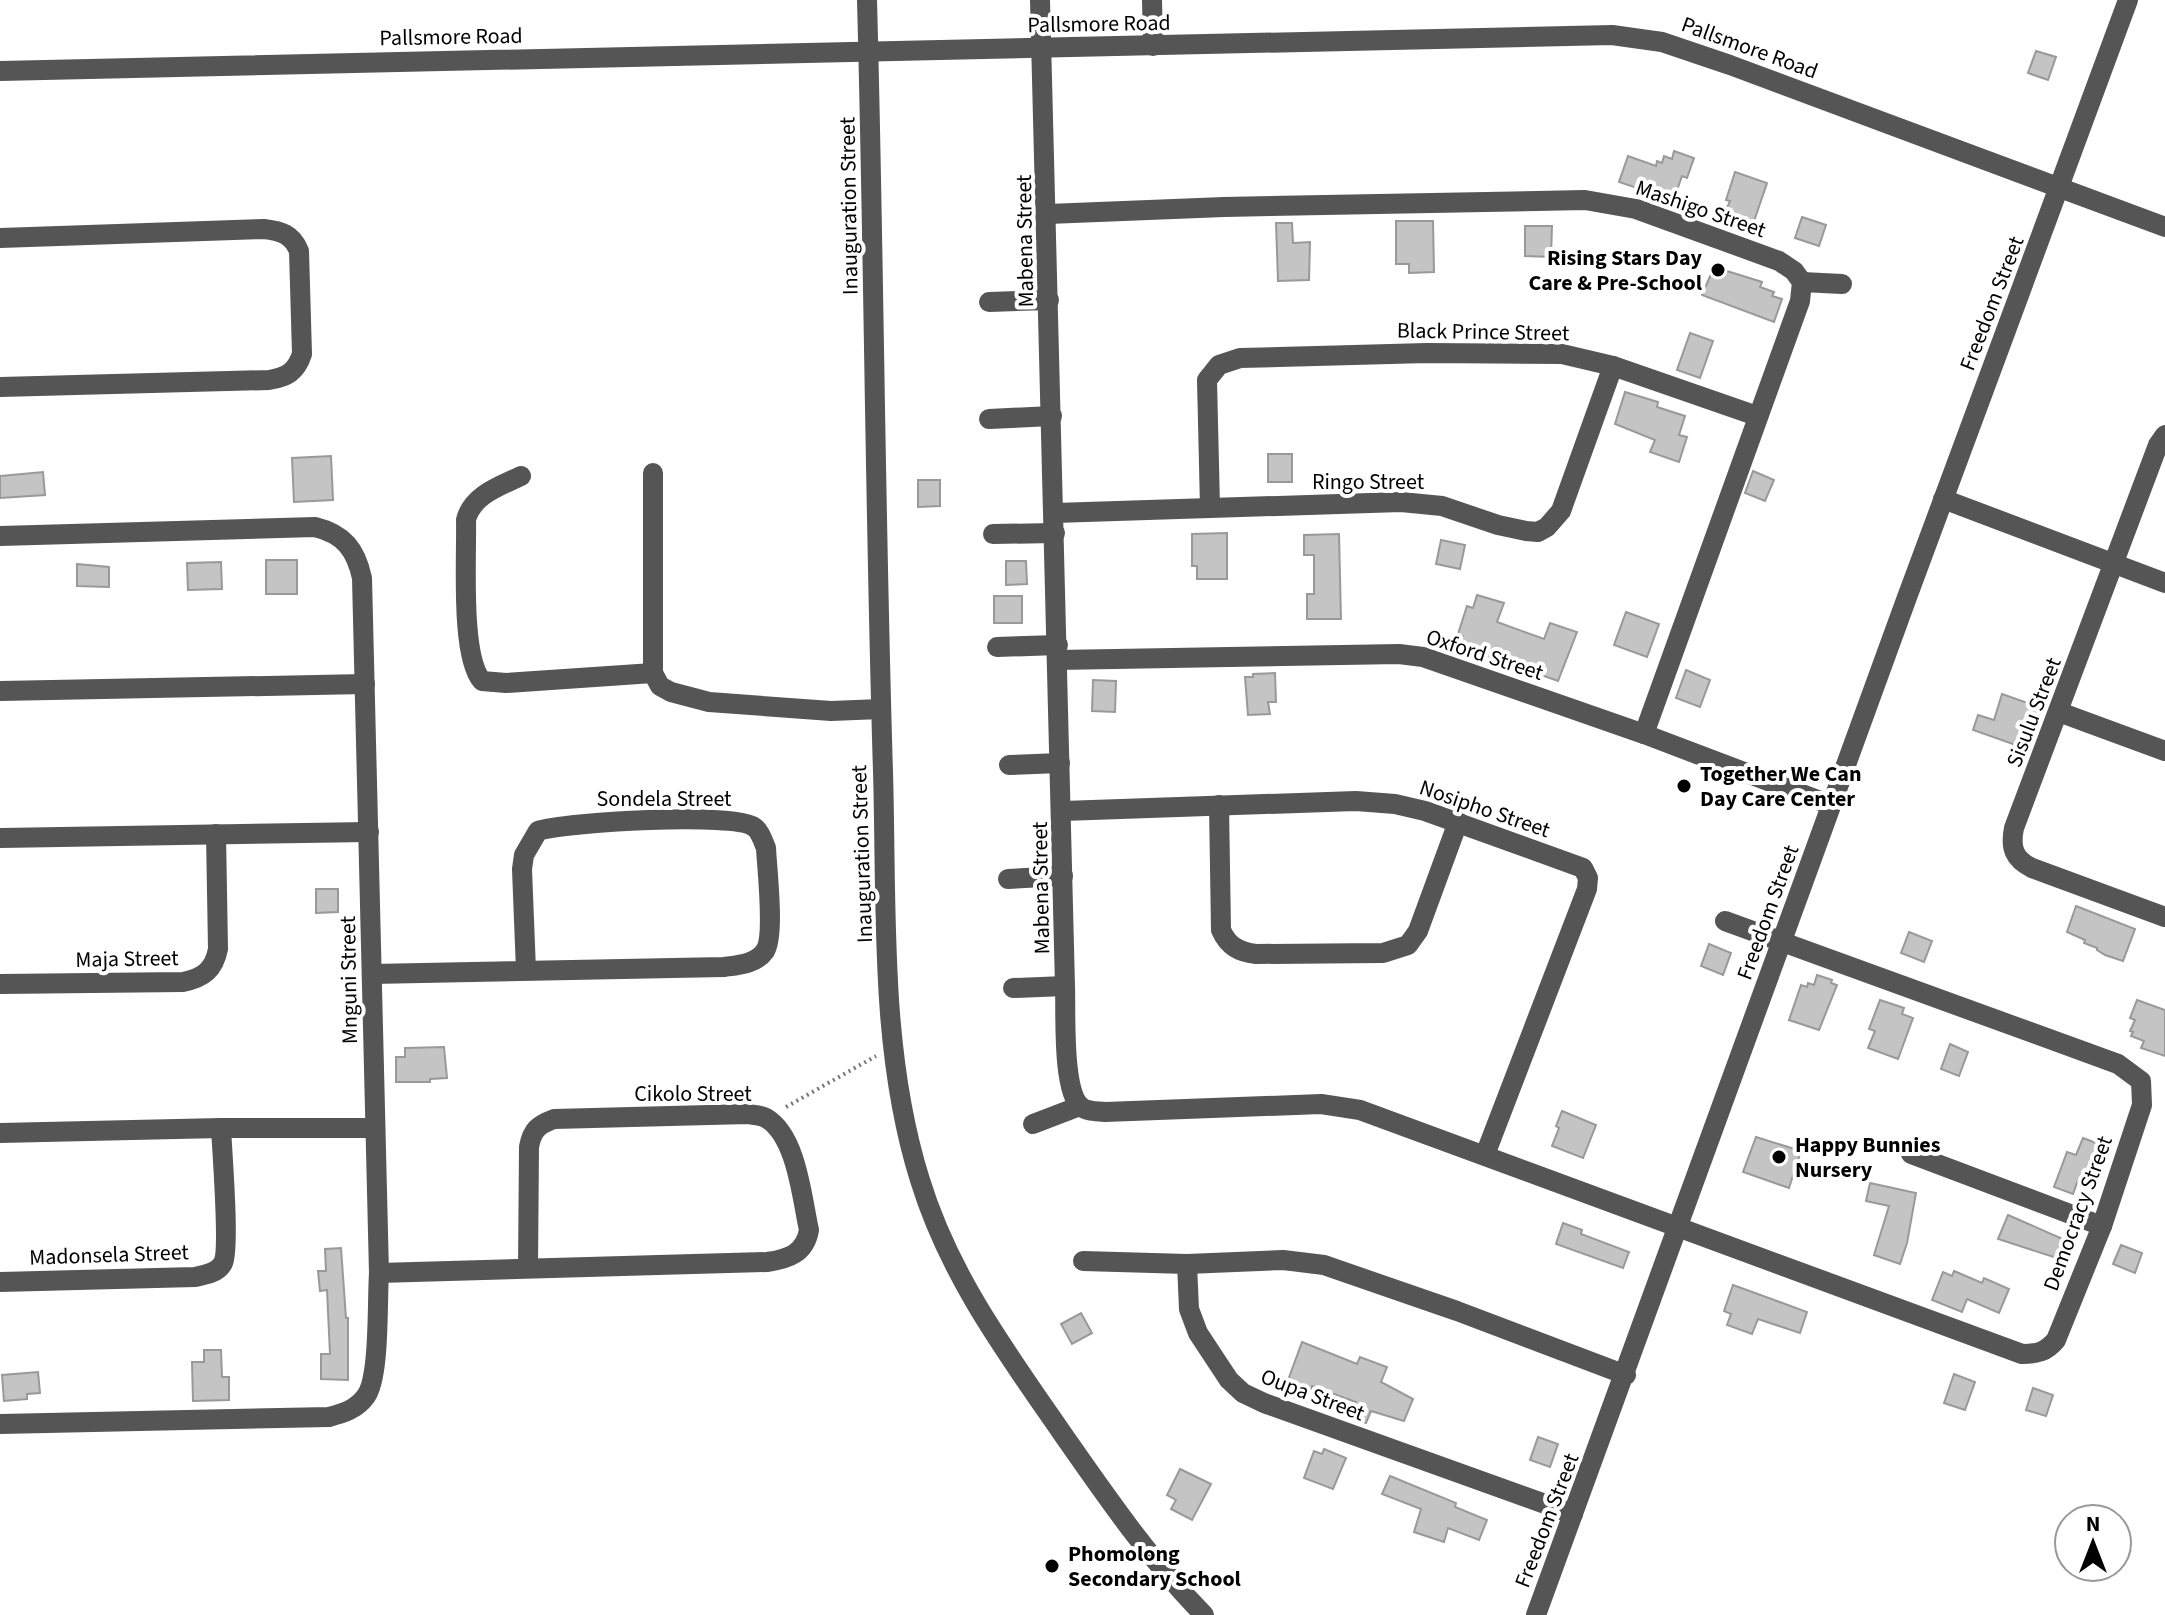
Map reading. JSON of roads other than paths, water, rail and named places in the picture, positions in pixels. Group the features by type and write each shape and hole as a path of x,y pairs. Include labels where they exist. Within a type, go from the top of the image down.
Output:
{"street":[{"name":"Inauguration Street","path":"867,0 889,981 894,1046 908,1140 948,1257 968,1294 1130,1530 1174,1585 1204,1615"},
{"name":"Mabena Street","path":"1040,0 1048,214 1065,986 1069,1077 1073,1096 1080,1106"},
{"path":"1152,0 1153,46"},
{"name":"Freedom Street","path":"1536,1615 2128,0"},
{"name":"Pallsmore Road","path":"0,71 1612,35 1662,42 1730,65 2165,227"},
{"name":"Mashigo Street","path":"1048,214 1224,207 1585,200 1636,209 1779,261 1794,271 1802,282"},
{"path":"0,238 277,231 295,241 299,251 302,354 290,375 269,380 0,387"},
{"path":"1644,734 1800,301 1802,282 1842,284"},
{"path":"989,302 1049,300"},
{"name":"Black Prince Street","path":"1210,507 1207,380 1219,365 1240,358 1574,355 1757,416"},
{"name":"Ringo Street","path":"993,534 1055,523 1210,507 1425,503 1517,531 1538,532 1553,522 1561,511 1613,366"},
{"path":"989,419 1052,416"},
{"name":"Sisulu Street","path":"2165,435 2158,445 2014,828 2013,851 2020,862 2032,868 2165,917"},
{"path":"653,473 653,673 660,686 709,702 831,711 881,709"},
{"path":"521,476 478,500 469,509 466,520 468,638 477,675 482,681 506,683 653,673"},
{"path":"1943,499 2165,583"},
{"name":"Mnguni Street","path":"0,536 315,527 339,535 348,543 359,566 365,684 379,1273 374,1383 356,1407 345,1413 329,1417 0,1424"},
{"name":"Oxford Street","path":"997,647 1058,653 1410,655 1447,663 1831,805"},
{"path":"0,691 365,684"},
{"path":"2059,712 2165,751"},
{"path":"1009,765 1060,763"},
{"name":"Nosipho Street","path":"1063,811 1381,803 1425,811 1583,868 1588,878 1585,894 1485,1155"},
{"path":"1219,805 1219,920 1229,944 1247,953 1383,953 1408,945 1418,931 1458,822"},
{"name":"Sondela Street","path":"372,974 526,971 724,967 757,959 765,951 769,931 766,848 761,836 754,827 730,819 583,823 552,826 538,831 524,855 522,869 526,971"},
{"path":"0,838 369,832"},
{"name":"Maja Street","path":"0,984 183,982 203,976 216,959 218,949 216,834"},
{"path":"1008,879 1063,876"},
{"name":"Democracy Street","path":"1677,1227 2022,1354 2042,1352 2056,1340 2102,1226 2142,1105 2141,1081 2118,1064 1725,921"},
{"path":"1013,988 1065,986"},
{"path":"1033,1124 1080,1106 1105,1112 1336,1105 1360,1110 1677,1227"},
{"name":"Cikolo Street","path":"379,1273 528,1269 767,1262 785,1259 799,1252 809,1230 794,1161 780,1131 766,1118 748,1114 554,1119 542,1123 534,1129 529,1147 528,1269"},
{"name":"Madonsela Street","path":"0,1282 195,1277 216,1271 223,1263 225,1241 221,1128"},
{"path":"0,1133 374,1128"},
{"path":"1911,1154 2102,1226"},
{"path":"1083,1261 1187,1264 1283,1260 1324,1265 1626,1375"},
{"name":"Oupa Street","path":"1187,1264 1189,1309 1198,1333 1229,1380 1243,1393 1573,1514"}],"place":[{"name":"Rising Stars Day Care & Pre-School","path":"1718,270"},
{"name":"Together We Can Day Care Center","path":"1684,786"},
{"name":"Happy Bunnies Nursery","path":"1779,1157"},
{"name":"Phomolong Secondary School","path":"1052,1566"}]}
